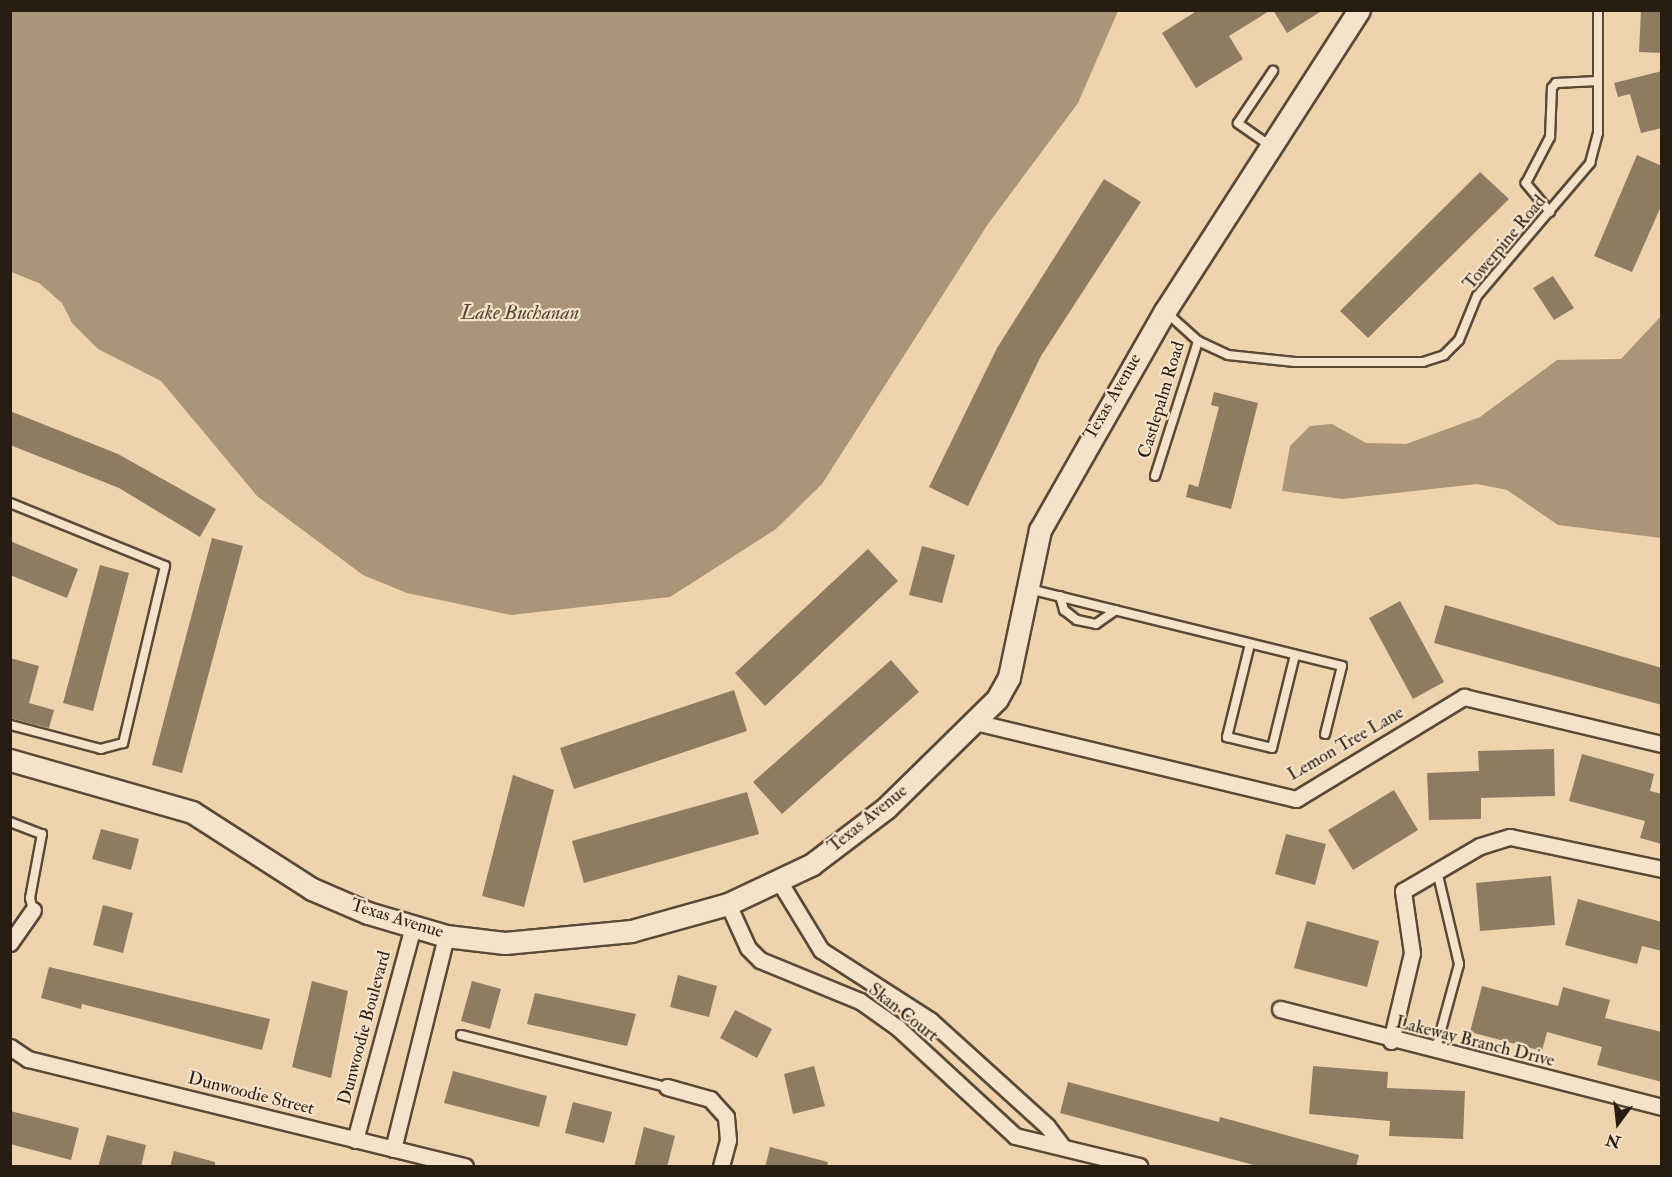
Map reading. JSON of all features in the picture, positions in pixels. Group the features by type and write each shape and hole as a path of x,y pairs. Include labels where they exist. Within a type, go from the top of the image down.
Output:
{"street":[{"name":"Texas Avenue","path":"10,759 192,812 312,889 413,927 446,936 505,943 556,941 631,931 728,904 811,865 886,808 975,722 1009,677 1024,588 1040,530 1165,310 1342,43 1359,10"},
{"name":"Texas Avenue","path":"1342,43 1373,10"},
{"name":"Lemon Tree Lane","path":"975,722 1296,799 1464,697 1662,744"},
{"path":"1391,1041 1412,953 1403,891 1480,846 1510,837 1662,869"},
{"name":"Skan Court","path":"779,881 821,950 930,1020 1047,1126 1063,1147"},
{"name":"Skan Court","path":"728,904 748,948 760,960 860,1001 898,1028 1015,1136 1139,1167"},
{"path":"10,943 33,910"},
{"name":"Dunwoodie Boulevard","path":"355,1140 413,927"},
{"path":"393,1149 446,936"},
{"name":"Lakeway Branch Drive","path":"1280,1009 1435,1053 1662,1107"},
{"name":"Dunwoodie Street","path":"10,1047 28,1059 465,1167"},
{"path":"667,1087 710,1099 726,1117 728,1140 721,1167"}],"lane":[{"name":"Towerpine Road","path":"1198,340 1228,355 1295,362 1423,362 1444,356 1459,340 1477,296 1590,163 1598,133 1598,10"},
{"path":"1273,71 1238,123 1273,147"},
{"path":"1550,212 1526,183 1550,137 1552,88 1556,83 1598,81"},
{"name":"Castlepalm Road","path":"1155,476 1198,340 1165,310"},
{"path":"10,504 165,566 123,743 102,749 10,725"},
{"path":"1024,588 1342,666 1325,734"},
{"path":"1060,596 1064,610 1077,620 1096,624 1116,610"},
{"path":"1250,644 1227,737 1272,748 1295,655"},
{"path":"10,822 42,834 30,898 33,910"},
{"path":"1435,1053 1459,964 1437,871"},
{"path":"461,1035 667,1087"}],"water":[{"name":"Lake Buchanan","path":"10,11 1118,11 1078,103 988,224 822,484 776,529 670,597 511,615 407,593 363,575 257,496 161,381 98,349 72,323 62,303 39,283 11,272"},
{"path":"1661,316 1661,538 1558,525 1507,490 1477,484 1342,499 1282,491 1290,446 1310,426 1332,424 1366,443 1406,444 1480,417 1557,360 1621,359"}],"building":[{"path":"1198,10 1271,10 1229,36 1243,59 1196,88 1162,33"},
{"path":"1273,10 1323,10 1287,33"},
{"path":"1641,10 1662,10 1662,53 1639,52"},
{"path":"1662,71 1662,128 1641,133 1630,94 1618,97 1614,83"},
{"path":"1637,155 1662,166 1662,204 1632,272 1594,256"},
{"path":"1480,172 1509,199 1368,338 1340,311"},
{"path":"1104,179 1141,202 1041,356 968,506 929,487 997,348"},
{"path":"1553,276 1574,308 1554,320 1533,288"},
{"path":"1214,392 1258,403 1231,509 1186,497 1189,484 1198,487 1219,407 1211,405"},
{"path":"10,411 118,454 216,509 200,537 119,488 10,445"},
{"path":"212,538 243,546 182,773 152,765"},
{"path":"10,541 78,569 67,598 10,575"},
{"path":"922,546 955,555 942,603 909,595"},
{"path":"868,549 898,581 765,706 735,673"},
{"path":"100,565 129,573 93,711 63,703"},
{"path":"1400,601 1444,682 1413,699 1369,618"},
{"path":"1445,605 1662,668 1662,705 1434,643"},
{"path":"10,658 39,666 29,703 54,710 49,728 10,718"},
{"path":"891,660 919,692 782,814 753,782"},
{"path":"734,690 747,731 574,789 560,748"},
{"path":"1554,749 1555,796 1481,798 1481,819 1429,820 1427,773 1479,771 1478,751"},
{"path":"1582,754 1654,774 1650,791 1662,794 1662,844 1640,838 1645,821 1569,801"},
{"path":"513,775 554,790 524,907 482,896"},
{"path":"1394,790 1418,830 1353,870 1328,830"},
{"path":"747,792 759,834 584,883 572,841"},
{"path":"101,829 139,839 131,870 92,859"},
{"path":"1286,834 1326,844 1315,885 1275,874"},
{"path":"1551,876 1555,925 1480,931 1476,883"},
{"path":"1578,899 1662,922 1662,951 1642,946 1637,964 1565,945"},
{"path":"103,905 133,913 123,953 93,945"},
{"path":"1307,921 1379,941 1367,987 1294,968"},
{"path":"49,967 270,1019 262,1050 82,1004 81,1009 41,998"},
{"path":"678,975 717,986 709,1017 670,1007"},
{"path":"312,981 348,991 331,1078 292,1067"},
{"path":"472,981 501,989 490,1029 461,1021"},
{"path":"1482,986 1558,1006 1563,987 1610,1000 1605,1018 1662,1032 1662,1082 1597,1065 1602,1047 1547,1032 1542,1051 1470,1032"},
{"path":"535,993 636,1014 627,1046 527,1024"},
{"path":"735,1010 772,1029 757,1058 720,1038"},
{"path":"814,1066 825,1106 793,1114 784,1074"},
{"path":"1313,1066 1388,1072 1387,1088 1465,1091 1463,1139 1389,1136 1390,1121 1309,1114"},
{"path":"453,1071 547,1096 539,1127 444,1103"},
{"path":"1068,1082 1219,1122 1220,1117 1359,1155 1356,1167 1261,1167 1060,1113"},
{"path":"573,1102 612,1112 604,1143 565,1133"},
{"path":"10,1111 79,1128 71,1160 10,1144"},
{"path":"644,1127 675,1136 667,1167 634,1167"},
{"path":"107,1135 146,1145 141,1167 98,1167"},
{"path":"770,1147 828,1162 827,1167 765,1167"},
{"path":"174,1151 215,1162 215,1167 170,1167"}]}
